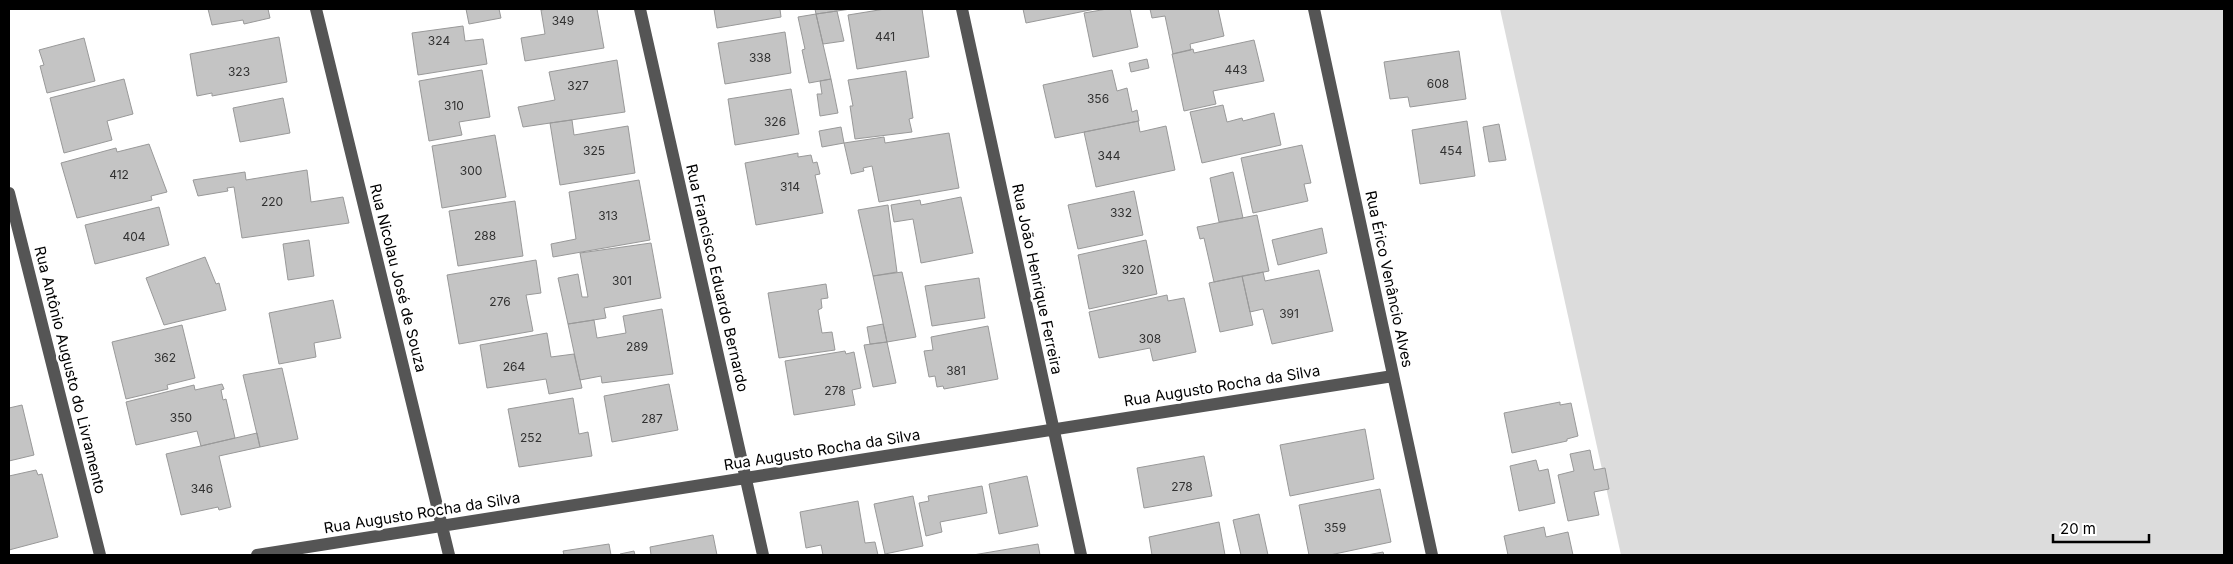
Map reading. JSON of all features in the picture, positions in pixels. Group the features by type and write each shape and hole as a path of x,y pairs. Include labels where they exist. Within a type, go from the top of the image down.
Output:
{"street":[{"name":"Rua Nicolau José de Souza","path":"316,9 449,555"},
{"name":"Rua Francisco Eduardo Bernardo","path":"640,9 763,555"},
{"name":"Rua João Henrique Ferreira","path":"962,9 1081,555"},
{"name":"Rua Érico Venâncio Alves","path":"1314,9 1432,555"},
{"name":"Rua Antônio Augusto do Livramento","path":"9,193 100,555"},
{"name":"Rua Augusto Rocha da Silva","path":"257,555 1393,376"}],"shaded area":[{"path":"1500,9 2224,9 2224,555 1621,555"}],"building":[{"path":"208,9 268,9 270,18 244,24 243,20 212,25"},
{"path":"466,9 499,9 501,18 469,24"},
{"path":"597,9 604,48 525,61 521,38 545,34 541,10"},
{"path":"714,9 780,9 781,17 717,28"},
{"path":"815,9 851,9 816,14"},
{"path":"885,9 922,9 929,57 857,69 848,15"},
{"path":"1023,9 1095,9 1026,23"},
{"path":"1107,9 1130,9 1138,47 1093,57 1084,13"},
{"path":"1150,9 1218,9 1224,36 1190,44 1191,50 1173,54 1165,16 1152,18"},
{"path":"837,11 844,41 823,44 816,14"},
{"path":"816,14 831,79 809,83 802,50 805,49 798,17"},
{"path":"463,26 465,41 483,39 487,64 418,75 412,33"},
{"path":"785,32 791,73 725,84 718,43"},
{"path":"279,37 287,82 212,96 212,93 197,96 190,54"},
{"path":"84,38 95,81 47,93 40,66 44,65 39,50"},
{"path":"1254,40 1264,81 1213,91 1216,104 1184,111 1172,54 1193,49 1194,53"},
{"path":"1459,51 1466,99 1410,107 1408,97 1390,99 1384,62"},
{"path":"1147,59 1149,68 1131,72 1129,63"},
{"path":"617,60 625,112 523,127 518,107 555,100 549,72"},
{"path":"482,70 490,117 459,122 462,135 429,141 419,81"},
{"path":"1112,70 1117,91 1127,88 1132,112 1137,110 1139,121 1055,138 1043,85"},
{"path":"906,71 913,118 909,119 912,132 855,139 850,106 853,106 848,80"},
{"path":"124,79 133,114 107,121 112,140 64,153 50,98"},
{"path":"831,79 838,113 820,116 817,94 822,94 820,81"},
{"path":"791,89 799,134 735,145 728,99"},
{"path":"283,98 290,133 240,142 233,108"},
{"path":"1223,105 1227,122 1242,118 1243,121 1274,113 1281,145 1202,163 1190,112"},
{"path":"572,120 574,135 628,126 635,173 560,185 550,123"},
{"path":"1138,121 1140,132 1166,126 1175,170 1096,187 1084,132"},
{"path":"1467,121 1475,176 1420,184 1412,130"},
{"path":"1499,124 1506,160 1489,162 1483,127"},
{"path":"841,127 844,143 822,147 819,131"},
{"path":"949,133 959,188 879,202 872,166 863,168 864,171 851,174 844,143 884,137 885,143"},
{"path":"495,135 506,197 442,208 432,146"},
{"path":"149,144 167,192 151,196 152,200 77,218 61,163 116,148 117,152"},
{"path":"1302,145 1311,183 1304,184 1308,201 1253,213 1241,158"},
{"path":"798,153 798,157 811,155 813,163 817,162 820,174 815,175 823,213 756,225 745,163"},
{"path":"307,170 311,202 343,197 349,223 242,238 234,187 227,188 228,191 198,196 193,180 245,172 246,180"},
{"path":"1233,172 1243,218 1219,222 1210,178"},
{"path":"639,180 650,240 553,257 551,244 576,239 569,192"},
{"path":"1134,191 1143,235 1078,249 1068,205"},
{"path":"961,197 973,253 921,263 913,219 894,222 891,205 920,200 921,205"},
{"path":"515,201 523,256 458,266 449,211"},
{"path":"888,205 897,272 873,276 858,210"},
{"path":"159,207 169,245 95,264 85,225"},
{"path":"1257,215 1269,271 1214,282 1204,238 1200,239 1197,227"},
{"path":"1322,228 1327,253 1278,265 1272,240"},
{"path":"309,240 314,276 288,280 283,244"},
{"path":"1146,240 1157,294 1089,309 1078,255"},
{"path":"651,243 661,298 604,308 606,318 568,324 558,278 578,274 582,297 588,297 580,253"},
{"path":"205,257 216,284 219,283 226,310 164,325 146,278"},
{"path":"536,260 541,293 526,295 533,331 459,344 447,275"},
{"path":"1319,270 1333,331 1272,344 1263,309 1250,312 1242,276 1263,272 1265,281"},
{"path":"902,272 916,337 887,342 873,276"},
{"path":"1242,276 1253,325 1220,332 1209,283"},
{"path":"979,278 985,318 932,326 925,286"},
{"path":"826,284 828,298 821,299 822,308 818,310 822,333 832,332 835,350 779,358 768,293"},
{"path":"1167,295 1168,301 1184,298 1196,352 1153,361 1150,348 1099,358 1089,312"},
{"path":"333,300 341,338 314,343 316,357 279,364 269,313"},
{"path":"662,309 673,374 602,383 601,376 580,380 568,324 594,320 597,338 626,333 623,316"},
{"path":"883,324 887,342 870,344 867,327"},
{"path":"182,325 195,378 167,385 168,389 126,399 112,342"},
{"path":"988,326 998,379 944,389 943,386 937,387 935,376 929,377 924,351 933,350 931,337"},
{"path":"547,333 551,357 574,354 582,388 549,394 546,379 487,388 480,345"},
{"path":"887,342 896,383 873,387 864,345"},
{"path":"845,351 846,354 854,352 861,388 852,390 855,405 794,415 785,361"},
{"path":"282,368 298,439 260,447 243,375"},
{"path":"222,384 224,389 221,390 223,400 226,399 235,438 201,446 197,431 136,445 126,402 194,385 195,390"},
{"path":"669,384 678,430 612,442 604,396"},
{"path":"573,398 579,434 588,432 592,456 519,467 508,409"},
{"path":"1560,402 1560,405 1571,403 1578,436 1567,439 1567,441 1512,453 1504,413"},
{"path":"22,405 34,455 9,461 9,408"},
{"path":"1365,429 1374,479 1290,496 1280,445"},
{"path":"257,433 260,447 219,456 231,507 219,510 218,507 181,515 166,454"},
{"path":"1590,450 1594,470 1605,468 1609,489 1594,492 1599,515 1568,521 1558,475 1574,471 1570,454"},
{"path":"1204,456 1212,496 1144,508 1137,468"},
{"path":"1536,460 1539,471 1548,469 1555,503 1519,511 1510,466"},
{"path":"36,470 38,475 42,474 58,537 9,550 9,476"},
{"path":"1027,476 1038,526 999,534 989,484"},
{"path":"982,486 987,513 940,522 942,532 926,536 919,503 929,501 928,496"},
{"path":"1380,489 1391,542 1330,555 1309,555 1299,505"},
{"path":"913,496 923,546 885,554 874,504"},
{"path":"858,501 865,543 875,542 878,555 823,555 821,545 806,548 800,512"},
{"path":"1259,514 1268,555 1241,555 1233,520"},
{"path":"1219,522 1225,555 1152,555 1149,537"},
{"path":"1544,527 1546,537 1568,532 1573,555 1508,555 1504,536"},
{"path":"713,535 717,555 651,555 650,547"},
{"path":"609,544 611,555 564,555 563,551"},
{"path":"1038,544 1040,555 973,555"},
{"path":"634,551 635,555 620,555 620,554"},
{"path":"1383,552 1384,555 1367,555"}]}
